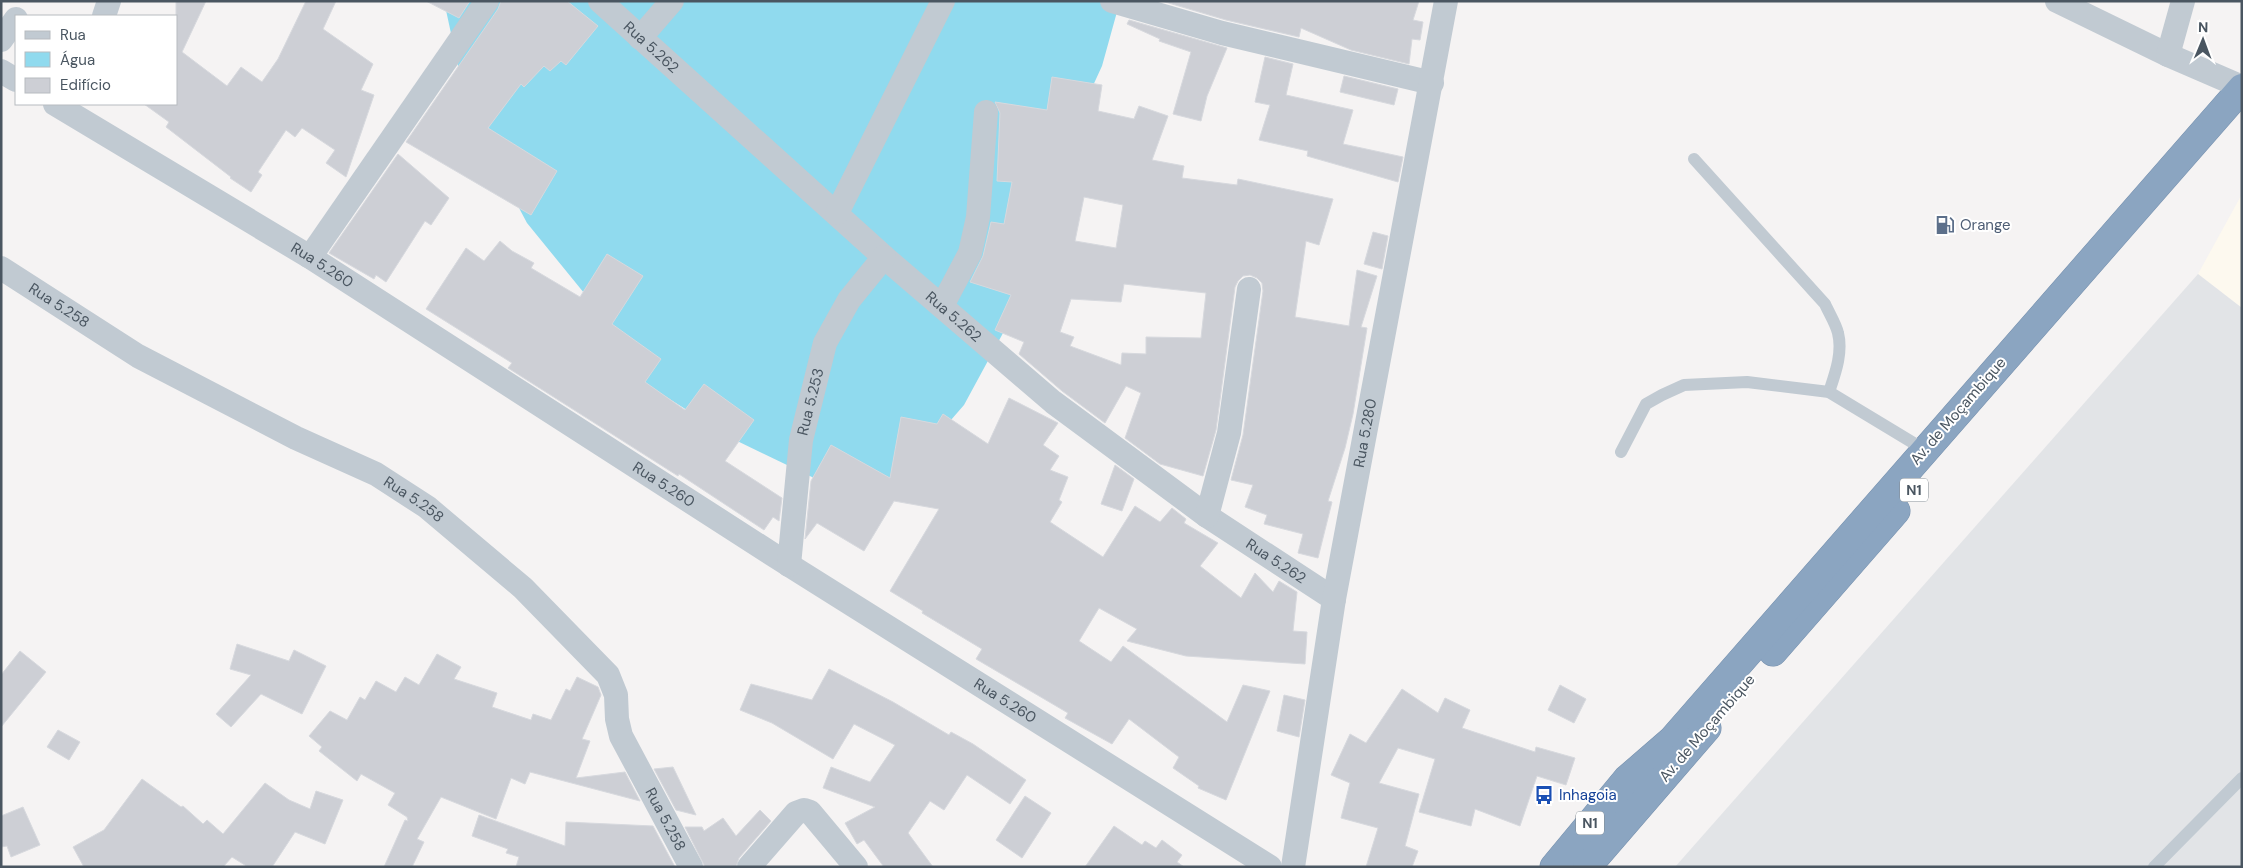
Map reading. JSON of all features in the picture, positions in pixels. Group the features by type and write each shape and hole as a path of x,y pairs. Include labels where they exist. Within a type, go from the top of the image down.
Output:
{"highway":[{"name":"Av. de Moçambique","path":"1554,867 1627,779 1672,740 2242,87"},
{"name":"Av. de Moçambique","path":"1588,867 2242,114"}],"street":[{"path":"19,15 28,1"},
{"path":"104,15 109,1"},
{"path":"310,257 487,1"},
{"name":"Rua 5.262","path":"600,1 884,257 1053,402 1207,516 1334,599"},
{"path":"640,38 672,1"},
{"path":"837,213 943,1"},
{"path":"1112,1 1222,33 1432,83"},
{"name":"Rua 5.280","path":"1293,867 1334,599 1446,1"},
{"path":"2057,1 2168,55 2242,87"},
{"path":"2168,55 2183,1"},
{"path":"1,40 15,21"},
{"path":"1,71 15,79"},
{"name":"Rua 5.260","path":"68,107 310,257 789,565 1270,867"},
{"path":"942,306 970,252 978,217 986,112"},
{"name":"Rua 5.253","path":"789,565 801,440 825,343 850,300 884,257"},
{"name":"Rua 5.258","path":"1,268 138,356 296,438 376,474 427,507 524,588 608,675 616,695 617,720 621,736 691,867"},
{"path":"1207,516 1229,433 1249,289"},
{"path":"750,867 796,813 804,810 810,812 856,867"}],"lane":[{"path":"1694,159 1825,304 1838,333 1840,352 1837,370 1829,392"},
{"path":"1622,452 1646,404 1684,385 1747,382 1829,392 1925,450"},
{"path":"2154,867 2242,778"}],"shaded area":[{"path":"2242,194 2242,308 2198,274"},
{"path":"2198,274 2242,308 2242,867 1675,867"}],"water":[{"path":"444,1 1120,1 1102,66 1039,203 1009,322 964,405 884,497 839,490 731,438 638,379 593,304 527,223 468,112"}],"building":[{"path":"176,1 206,1 182,52 227,86 241,67 262,82 278,59 306,1 336,1 323,29 373,64 361,90 374,95 346,177 326,163 335,150 302,128 295,137 286,130 258,172 262,175 251,192 230,178 166,127 169,122 145,105 178,105 178,15 176,15"},
{"path":"426,1 470,1 459,18"},
{"path":"501,1 567,1 598,26 566,65 561,61 550,71 544,66 524,87 521,84 488,128 557,171 531,215 406,142 498,9"},
{"path":"1162,1 1419,1 1413,20 1423,22 1420,40 1412,39 1409,64 1351,50 1301,28 1299,37 1226,20"},
{"path":"1129,20 1227,48 1207,96 1201,121 1173,114 1191,52 1159,41 1160,39 1127,24"},
{"path":"1265,57 1293,64 1286,95 1353,110 1343,144 1403,157 1398,182 1307,156 1308,151 1259,140 1270,105 1255,102"},
{"path":"1344,76 1398,89 1394,105 1340,92"},
{"path":"1052,77 1102,85 1098,111 1134,119 1139,106 1168,116 1152,160 1184,166 1182,178 1237,185 1238,179 1333,199 1319,245 1306,241 1295,317 1349,326 1357,270 1377,276 1361,327 1367,328 1353,414 1345,448 1328,501 1332,502 1318,558 1298,553 1303,534 1264,524 1267,515 1245,507 1253,485 1231,480 1243,435 1263,291 1262,283 1257,278 1250,275 1243,276 1235,287 1216,430 1203,476 1160,464 1125,438 1141,393 1126,386 1105,423 1062,391 1019,354 1024,342 995,330 1011,295 970,282 983,256 991,222 1004,224 1012,182 997,181 1000,113 995,102 1047,110","holes":["1084,197 1123,205 1116,248 1075,241","1124,284 1206,293 1201,338 1146,337 1146,354 1122,353 1121,365 1070,346 1074,337 1060,332 1071,299 1121,302"]},
{"path":"398,154 449,198 431,225 425,221 386,282 376,275 374,279 329,253"},
{"path":"1373,232 1388,236 1382,269 1364,264"},
{"path":"500,241 512,251 534,263 531,268 580,297 607,254 643,276 612,324 661,359 645,382 685,410 704,384 754,420 725,461 782,498 779,521 773,517 764,530 679,474 678,476 508,368 512,363 426,309 466,248 484,261"},
{"path":"1009,398 1058,423 1043,445 1059,456 1050,470 1068,477 1059,500 1062,502 1050,522 1103,557 1135,506 1160,522 1172,508 1186,519 1184,523 1218,543 1200,566 1241,598 1255,573 1273,592 1279,581 1297,592 1293,631 1307,632 1305,664 1186,656 1127,641 1137,629 1099,608 1079,641 1111,662 1123,646 1227,722 1243,685 1270,691 1226,800 1198,788 1199,786 1173,768 1179,757 1129,719 1112,744 1065,718 1068,713 976,659 982,649 922,613 923,611 890,591 939,509 894,501 864,551 817,523 805,539 811,481 831,445 890,478 901,417 937,424 943,414 988,444"},
{"path":"1115,465 1134,479 1122,511 1101,504"},
{"path":"237,644 289,661 294,650 326,666 302,714 261,694 231,727 216,714 251,675 230,669"},
{"path":"20,651 46,672 1,727 1,675"},
{"path":"437,654 461,667 454,679 497,693 492,707 531,720 533,714 551,720 566,689 570,691 577,677 598,687 601,695 582,739 590,741 576,778 625,772 640,801 530,772 525,784 511,778 496,819 441,797 417,839 424,842 412,867 384,867 405,820 408,821 407,817 388,805 395,793 361,774 357,781 319,751 322,747 309,736 330,711 347,720 360,697 365,700 376,681 396,692 405,677 419,685"},
{"path":"829,669 893,702 949,735 951,732 973,744 1026,780 1010,804 967,775 944,810 930,801 908,833 933,867 884,867 864,840 857,844 845,823 875,807 823,788 831,767 870,782 895,745 854,724 833,759 772,723 740,710 751,684 812,700"},
{"path":"1560,685 1586,699 1574,723 1548,710"},
{"path":"1402,689 1438,713 1445,698 1470,710 1462,728 1535,752 1536,747 1575,758 1566,785 1537,776 1520,826 1475,809 1471,826 1419,812 1435,759 1398,748 1379,783 1419,794 1405,846 1418,851 1412,867 1366,867 1378,828 1341,818 1350,783 1331,775 1350,734 1366,743"},
{"path":"1284,695 1305,700 1299,737 1277,731"},
{"path":"58,730 80,742 69,760 47,747"},
{"path":"673,767 696,815 676,810 654,769"},
{"path":"142,779 181,807 183,806 203,824 207,820 223,834 265,783 289,800 310,809 316,791 343,800 325,844 295,832 272,867 248,867 232,857 223,867 84,867 73,847 104,830"},
{"path":"1025,796 1051,813 1022,858 996,840"},
{"path":"23,807 40,845 11,857 7,846 1,847 1,816"},
{"path":"760,810 771,821 739,858 736,867 705,867 685,827 702,827 704,831 723,818 736,836"},
{"path":"479,815 565,846 566,822 653,826 675,867 516,867 519,857 506,853 508,849 472,836"},
{"path":"1114,826 1142,845 1145,841 1156,848 1162,840 1182,855 1177,862 1184,867 1085,867"}],"place":[{"name":"Orange","path":"1945,225"},
{"name":"Inhagoia","path":"1544,795"}]}
